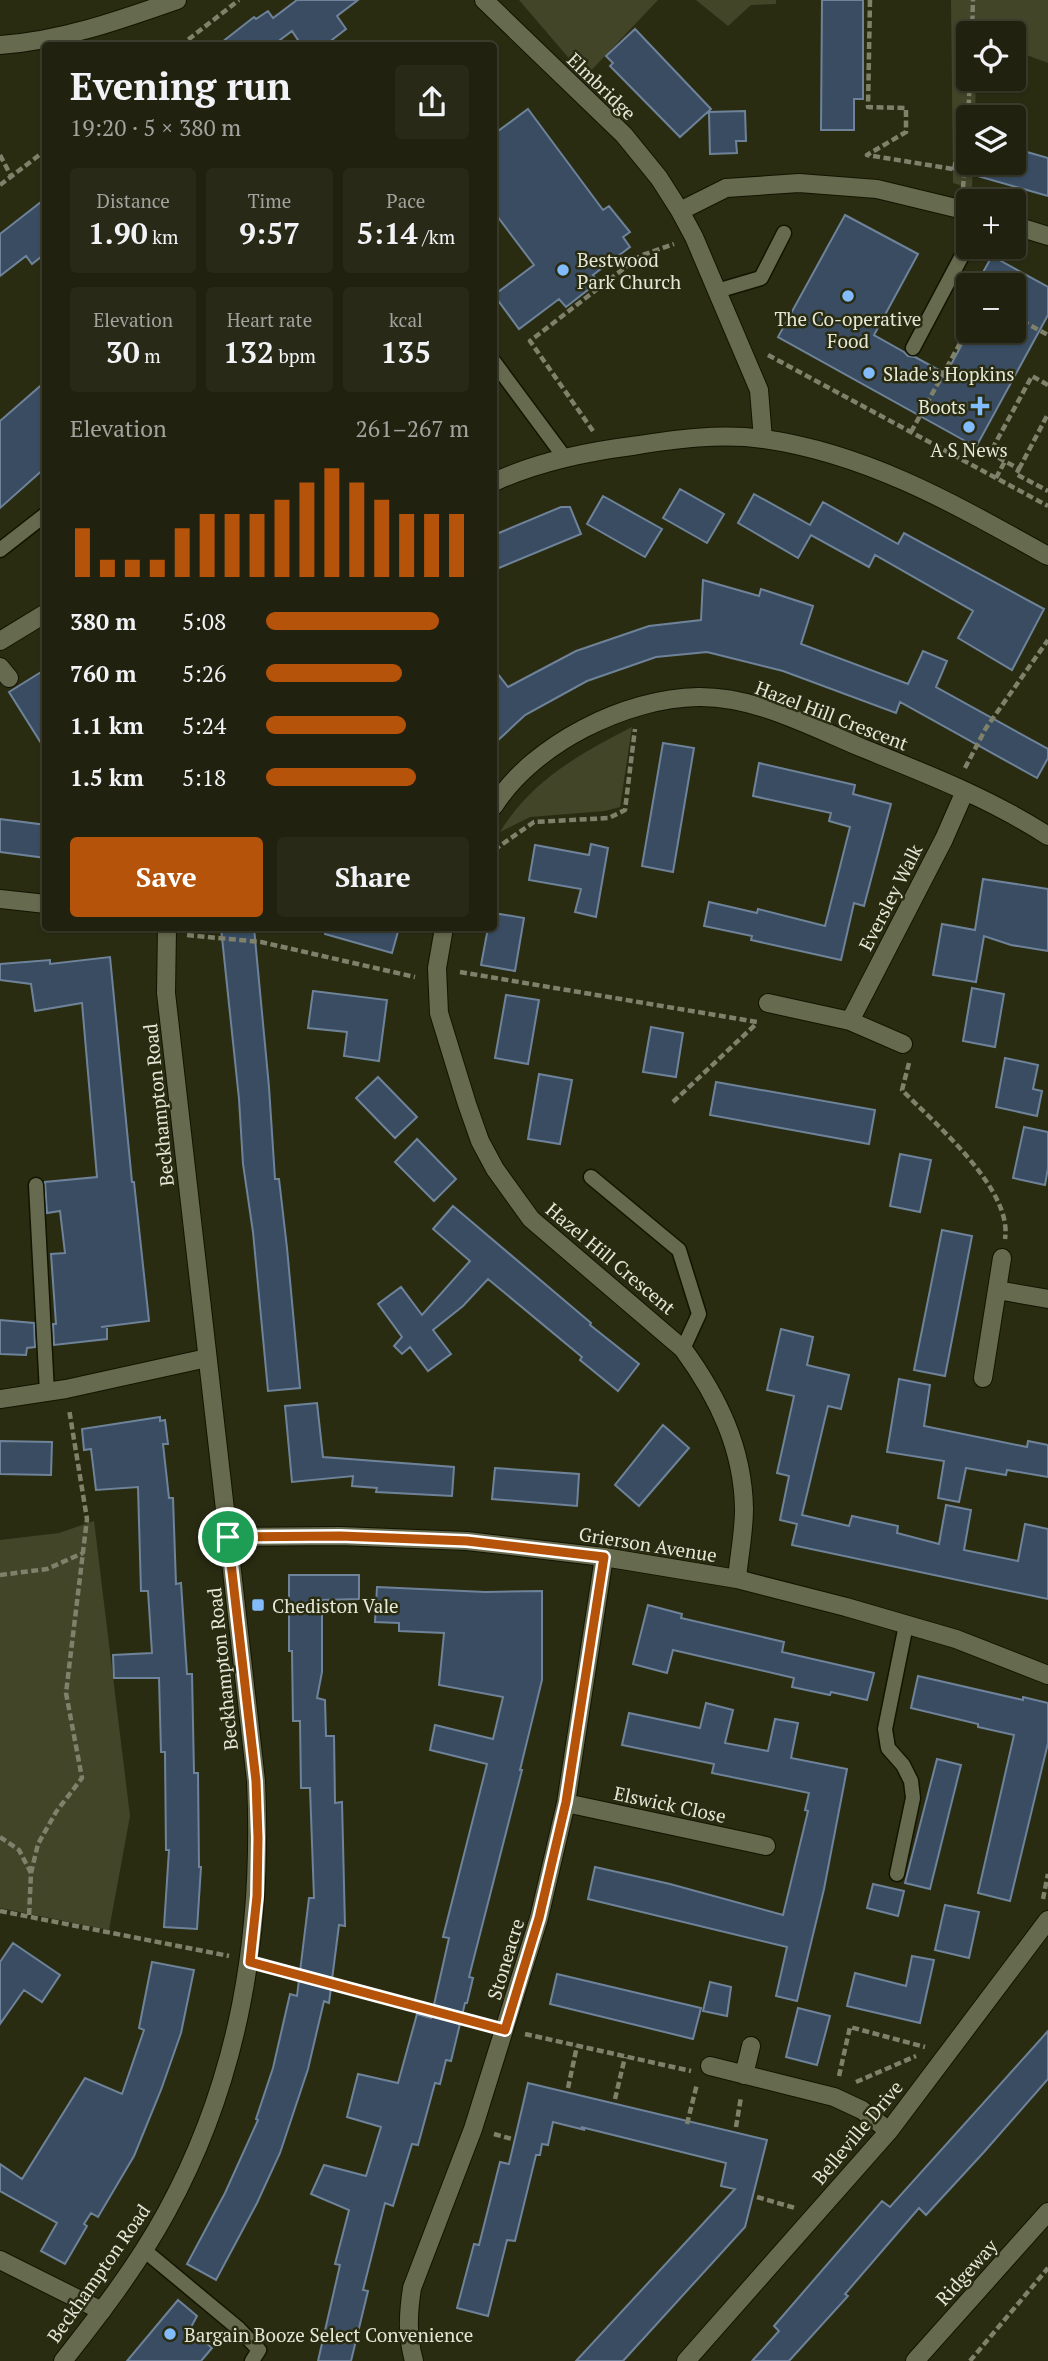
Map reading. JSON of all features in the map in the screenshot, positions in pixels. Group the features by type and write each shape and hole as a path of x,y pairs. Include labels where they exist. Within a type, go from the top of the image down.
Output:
{"street":[{"path":"0,45 31,43 103,25 177,0"},
{"name":"Elmbridge","path":"484,0 624,135 659,178 680,211 694,237 759,390 763,439"},
{"path":"680,211 726,188 799,183 877,189 956,208"},
{"path":"1026,229 1048,236"},
{"path":"497,481 517,471 605,449 690,438 725,436 763,439 845,458 891,474 939,495 1048,556"},
{"path":"0,641 42,615"},
{"name":"Hazel Hill Crescent","path":"497,802 541,755 573,735 604,719 638,707 668,700 700,697 738,701 815,728 960,789 1025,821 1048,836"},
{"name":"Eversley Walk","path":"850,1021 944,839 960,789"},
{"path":"0,899 42,904"},
{"name":"Beckhampton Road","path":"63,2361 144,2250 188,2171 210,2116 241,2011 250,1962 257,1896 256,1781 166,993 167,931"},
{"name":"Hazel Hill Crescent","path":"444,931 437,975 439,1013 480,1141 495,1169 531,1219 683,1349 716,1399 728,1424 736,1452 744,1510 737,1579"},
{"path":"768,1003 850,1021 903,1044"},
{"path":"982,1378 1002,1258"},
{"path":"997,1290 1048,1299"},
{"path":"0,1399 47,1392 207,1358"},
{"name":"Grierson Avenue","path":"228,1537 340,1536 467,1541 604,1557 737,1579 823,1600 956,1639 1048,1675"},
{"name":"Stoneacre","path":"414,2361 409,2342 408,2313 412,2288 473,2129 539,1918 566,1802 604,1557"},
{"name":"Elswick Close","path":"566,1802 766,1846"},
{"name":"Belleville Drive","path":"686,2361 888,2131 1048,1920"},
{"path":"744,2075 751,2046"},
{"path":"710,2066 834,2094 862,2110 888,2131"},
{"name":"Ridgeway","path":"915,2361 1048,2212"},
{"path":"0,2260 102,2311"}],"lane":[{"path":"717,290 761,278 784,233"},
{"path":"913,348 960,259"},
{"path":"497,366 565,458"},
{"path":"0,550 42,517"},
{"path":"591,1177 679,1250 699,1314 683,1349"},
{"path":"36,1185 47,1392"},
{"path":"897,1874 913,1798 911,1781 903,1765 888,1748 885,1728 906,1625"},
{"path":"144,2250 239,2329 259,2350 253,2361"}],"path":[{"path":"185,42 239,0"},
{"path":"870,0 868,107 906,108 906,132 867,155 956,170"},
{"path":"972,21 973,0"},
{"path":"0,185 42,153"},
{"path":"0,155 11,176"},
{"path":"605,449 530,341 639,256 694,237"},
{"path":"1026,323 1048,335"},
{"path":"911,432 960,343"},
{"path":"747,360 767,355 1048,506"},
{"path":"1019,468 990,453 1032,376 1047,382"},
{"path":"1048,414 1016,474 1048,491"},
{"path":"996,478 1005,461"},
{"path":"960,789 986,728 1048,640"},
{"path":"497,848 534,822 609,818 625,810 638,707"},
{"path":"175,931 261,942 437,975 757,1023"},
{"path":"673,1102 757,1023 768,1003"},
{"path":"903,1044 913,1046 902,1090 967,1157 1001,1204 1007,1229 1002,1258"},
{"path":"29,1917 31,1872 38,1844 55,1812 82,1778 66,1692 87,1519 66,1388"},
{"path":"0,1575 47,1569 83,1553"},
{"path":"0,1838 19,1850 31,1872"},
{"path":"0,1911 250,1962 505,2030 699,2073 688,2124"},
{"path":"850,2028 933,2049 884,2070 834,2094 850,2028"},
{"path":"568,2088 578,2046"},
{"path":"615,2099 625,2057"},
{"path":"736,2127 744,2075"},
{"path":"757,2197 816,2214"},
{"path":"970,2361 1048,2268"}],"green space":[{"path":"519,0 658,0 585,77"},
{"path":"696,0 776,0 776,4 751,5 728,26"},
{"path":"951,0 1048,0 1048,63 1026,55 1026,21 956,21 956,91 976,91 975,105 956,105 956,175 973,175 972,189 953,183"},
{"path":"632,727 620,807 605,811 530,817 500,832 512,814 541,783 575,759"},
{"path":"94,1521 130,1816 109,1930 0,1908 0,1540 59,1533"}],"building":[{"path":"297,0 358,0 337,16 346,29 329,42 299,42 292,31 277,42 222,42 254,17 256,19 268,11 273,18"},
{"path":"822,0 863,0 863,99 854,99 854,130 821,130"},
{"path":"635,29 711,109 680,137 610,66 613,63 606,56"},
{"path":"528,109 603,210 609,206 630,232 623,237 630,247 593,275 598,282 566,307 559,299 519,329 497,299 497,293 534,265 497,216 497,132"},
{"path":"745,111 746,141 736,141 737,153 710,154 709,112"},
{"path":"1026,152 1048,158 1048,196 974,175 1026,175"},
{"path":"42,201 42,256 32,264 26,256 0,276 0,234"},
{"path":"845,215 918,254 874,335 908,356 946,374 963,343 1026,343 1026,275 1048,287 1048,315 976,447 778,337"},
{"path":"990,259 997,259 1023,273 983,273"},
{"path":"42,384 42,471 0,508 0,421"},
{"path":"680,489 724,514 707,543 663,518"},
{"path":"754,494 810,525 823,502 898,544 904,533 1044,609 1012,670 958,638 973,611 875,555 869,567 811,535 798,558 738,523"},
{"path":"603,496 662,529 645,557 587,524"},
{"path":"561,507 570,507 581,534 497,569 497,534"},
{"path":"703,580 759,596 761,589 813,606 801,644 908,684 923,651 947,661 936,687 1048,749 1048,758 1037,778 900,702 896,713 783,671 707,652 656,657 587,681 525,715 497,741 497,673 508,687 576,651 649,626 701,620"},
{"path":"42,671 42,745 9,692"},
{"path":"663,743 694,748 673,872 642,866"},
{"path":"759,763 855,785 853,794 891,804 864,906 854,903 841,960 751,940 752,936 704,926 709,902 757,913 758,909 825,926 850,827 829,821 831,813 753,796"},
{"path":"0,819 42,824 42,857 0,852"},
{"path":"591,844 608,848 596,917 575,912 581,889 529,880 535,845 589,855"},
{"path":"983,879 1048,889 1048,951 1011,945 984,936 976,982 933,975 942,924 975,930"},
{"path":"497,914 524,918 515,971 481,965 487,931 497,931"},
{"path":"221,931 254,931 275,1179 279,1179 300,1388 268,1391 253,1232 243,1164"},
{"path":"326,931 398,931 392,953 325,934"},
{"path":"110,957 149,1321 101,1327 107,1327 107,1339 54,1345 53,1324 56,1324 51,1254 65,1253 60,1211 47,1213 45,1182 97,1177 82,1003 35,1011 31,984 0,980 0,964 50,960 50,964"},
{"path":"972,988 1004,994 995,1047 963,1041"},
{"path":"313,991 387,1000 379,1061 344,1056 347,1032 308,1028"},
{"path":"506,995 539,1000 528,1064 495,1058"},
{"path":"651,1027 683,1033 676,1077 643,1072"},
{"path":"1005,1058 1038,1065 1033,1089 1042,1091 1037,1116 996,1107"},
{"path":"539,1074 572,1080 560,1144 528,1139"},
{"path":"378,1077 417,1117 395,1138 356,1098"},
{"path":"716,1082 875,1110 869,1144 710,1115"},
{"path":"1024,1127 1048,1132 1045,1185 1013,1178"},
{"path":"417,1139 456,1179 434,1201 395,1162"},
{"path":"900,1154 931,1160 920,1212 890,1206"},
{"path":"453,1206 639,1364 618,1391 580,1360 582,1357 488,1279 463,1306 433,1330 451,1354 428,1371 410,1347 402,1354 394,1346 402,1337 378,1304 401,1287 422,1315 470,1261 433,1229"},
{"path":"942,1230 972,1236 945,1376 914,1370"},
{"path":"0,1320 34,1323 35,1347 27,1348 26,1355 0,1354"},
{"path":"781,1329 813,1337 807,1365 849,1375 841,1409 828,1406 802,1515 849,1526 852,1516 898,1526 897,1533 939,1544 946,1505 971,1510 964,1550 1018,1561 1025,1524 1048,1529 1048,1599 792,1545 797,1524 780,1520 789,1476 777,1473 794,1396 767,1390"},
{"path":"899,1379 930,1385 924,1426 1027,1447 1028,1441 1048,1445 1048,1477 1007,1470 1006,1475 966,1468 959,1502 938,1498 944,1461 887,1452"},
{"path":"317,1403 323,1457 454,1467 452,1496 376,1492 377,1488 352,1486 353,1476 292,1482 285,1406"},
{"path":"160,1417 160,1421 165,1420 168,1444 163,1444 169,1498 173,1498 176,1584 181,1583 187,1674 192,1674 194,1773 198,1773 201,1867 197,1929 164,1927 169,1850 166,1850 165,1752 161,1752 159,1678 114,1678 113,1655 152,1653 148,1591 141,1591 138,1487 96,1490 91,1449 84,1450 82,1429"},
{"path":"663,1425 689,1448 639,1506 615,1485"},
{"path":"0,1441 52,1442 51,1475 0,1474"},
{"path":"495,1468 579,1474 577,1506 492,1499"},
{"path":"289,1575 359,1575 359,1599 322,1600 322,1672 317,1698 325,1700 326,1736 334,1736 335,1803 342,1802 345,1926 339,1925 329,2003 324,2001 308,2069 280,2153 216,2280 187,2264 225,2193 258,2120 256,2119 273,2068 290,1994 297,1996 309,1898 314,1898 310,1788 301,1788 300,1721 293,1721"},
{"path":"377,1587 485,1592 542,1591 542,1680 469,1977 473,1978 451,2061 446,2060 440,2084 435,2083 418,2145 412,2144 393,2206 385,2203 363,2290 368,2291 351,2361 318,2361 340,2265 335,2264 349,2210 311,2194 324,2165 366,2176 381,2127 347,2117 358,2074 398,2083 417,2014 431,2018 449,1938 443,1937 487,1764 430,1750 435,1725 493,1739 503,1697 439,1685 444,1633 399,1631 399,1623 375,1622"},
{"path":"648,1605 682,1614 681,1618 784,1642 782,1652 874,1673 867,1700 792,1687 794,1678 673,1650 667,1673 633,1664"},
{"path":"918,1676 1023,1700 1023,1697 1048,1703 1048,1743 1010,1901 978,1893 1014,1735 911,1708"},
{"path":"706,1703 733,1710 725,1743 768,1751 775,1719 798,1723 791,1758 847,1769 824,1889 797,2001 776,1996 787,1947 588,1899 595,1867 783,1915 808,1811 805,1810 809,1793 712,1773 714,1764 622,1745 629,1713 700,1728"},
{"path":"937,1759 961,1765 930,1889 905,1883"},
{"path":"873,1884 904,1891 898,1916 867,1908"},
{"path":"945,1905 979,1912 969,1958 935,1950"},
{"path":"13,1943 60,1975 42,2002 24,1990 0,2024 0,1962"},
{"path":"912,1956 934,1960 920,2023 847,2006 855,1973 906,1986"},
{"path":"152,1962 194,1970 181,2033 134,2156 98,2217 91,2213 84,2224 87,2226 65,2264 41,2251 57,2223 0,2191 0,2164 22,2179 85,2078 122,2094 144,2030 139,2028"},
{"path":"557,1974 701,2008 693,2039 550,2004"},
{"path":"710,1982 731,1987 727,2016 703,2011"},
{"path":"798,2008 830,2016 817,2065 786,2057"},
{"path":"1048,2031 1048,2079 984,2152 926,2215 919,2208 845,2294 848,2296 789,2361 752,2361 779,2331 774,2326 882,2201 890,2207"},
{"path":"528,2083 767,2140 745,2227 623,2361 576,2361 735,2189 721,2186 726,2163 553,2122 548,2145 542,2144 540,2155 536,2155 515,2241 507,2240 488,2316 457,2308 474,2244 479,2245 500,2162 509,2164"},
{"path":"178,2300 197,2316 190,2329 212,2348 201,2361 127,2361"}],"place":[{"name":"Bestwood Park Church","path":"563,270"},
{"name":"The Co-operative Food","path":"848,296"},
{"name":"Slade's Hopkins","path":"869,373"},
{"name":"Boots","path":"980,406"},
{"name":"A S News","path":"969,427"},
{"name":"Chediston Vale","path":"258,1605"},
{"name":"Bargain Booze Select Convenience","path":"170,2334"}],"route":[{"path":"340,1536 467,1541 604,1557 566,1802 539,1918 505,2030 250,1962 257,1896 256,1781 228,1537 340,1536"}]}
